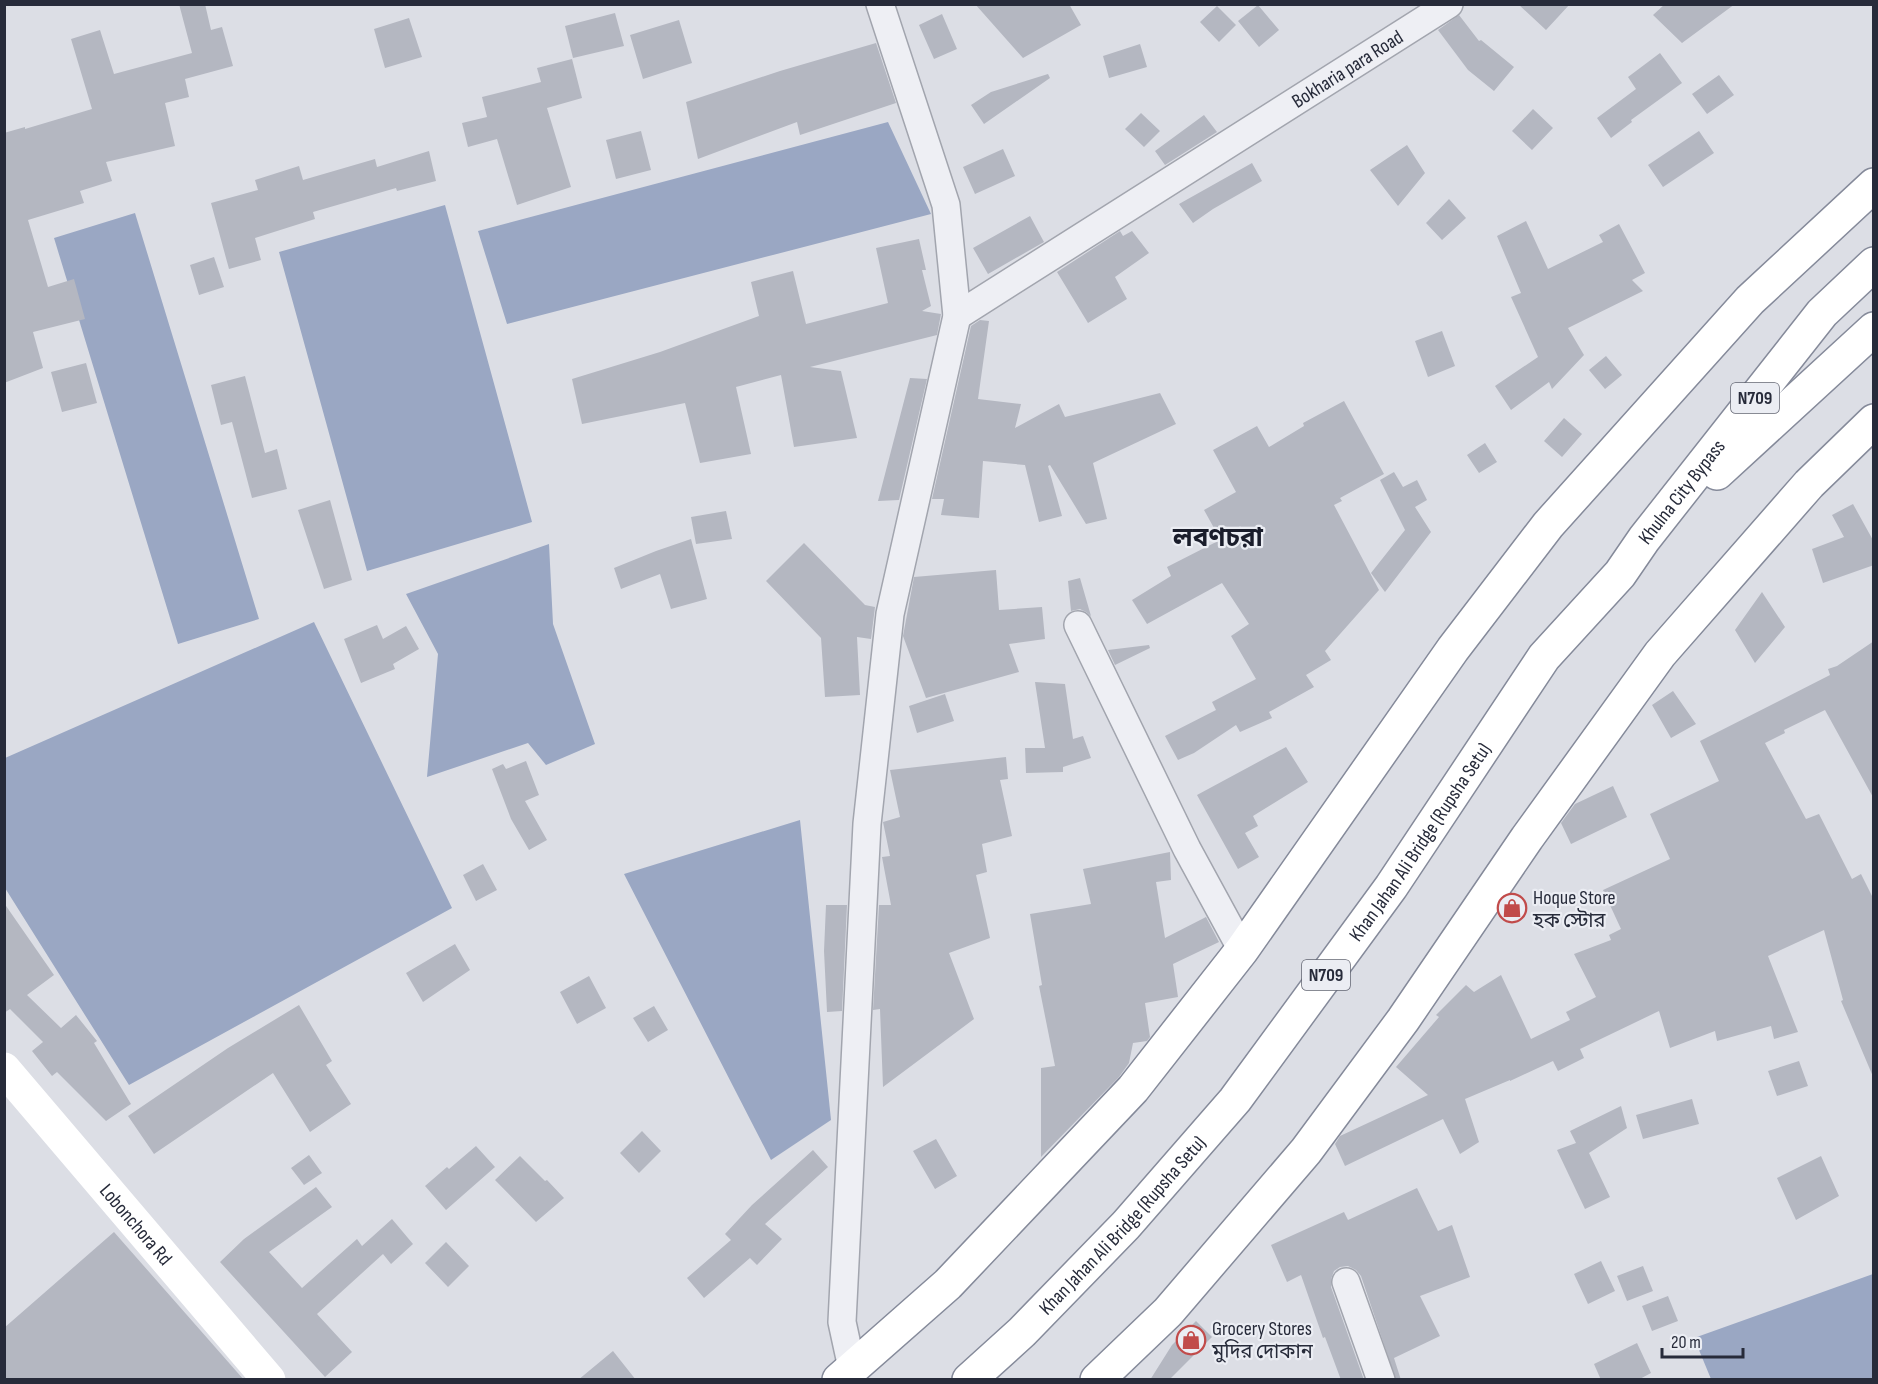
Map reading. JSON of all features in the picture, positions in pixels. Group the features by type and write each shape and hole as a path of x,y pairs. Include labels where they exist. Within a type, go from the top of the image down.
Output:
{"main road":[{"path":"845,1374 948,1284 1133,1089 1242,950 1454,649 1548,525 1750,300 1874,184"},
{"name":"Khulna City Bypass","path":"1644,539 1822,313 1874,264"},
{"name":"Khulna City Bypass","path":"1644,539 1874,329"},
{"path":"1097,1380 1168,1312 1306,1151 1403,1020 1527,838 1660,654 1809,484 1874,421"},
{"name":"Khan Jahan Ali Bridge (Rupsha Setu)","path":"969,1380 1022,1332 1126,1225 1235,1100 1391,887 1544,657 1620,573 1644,539"},
{"name":"Lobonchora Rd","path":"4,1069 269,1380"}],"street":[{"path":"845,1374 842,1322 867,824 890,614 957,316 946,205 880,4"},
{"name":"Bokharia para Road","path":"957,316 1449,4"},
{"path":"1078,625 1187,849 1242,950"},
{"path":"1346,1282 1381,1380"}],"water":[{"path":"888,122 931,214 507,324 478,231"},
{"path":"445,205 532,522 367,571 279,252"},
{"path":"135,213 259,619 178,644 54,238"},
{"path":"549,544 553,624 595,744 546,765 528,743 427,777 438,654 406,594"},
{"path":"314,622 452,908 129,1085 5,888 5,758"},
{"path":"800,820 831,1120 771,1160 624,874"},
{"path":"1873,1274 1873,1379 1711,1379 1694,1338"}],"building":[{"path":"179,4 205,4 211,30 222,27 233,66 185,79 189,97 165,103 175,146 106,162 112,181 80,191 84,203 28,220 48,287 74,279 85,319 33,332 43,368 4,383 4,133 92,109 71,39 100,30 114,74 192,53"},
{"path":"975,4 1069,4 1081,25 1023,58"},
{"path":"1518,4 1570,4 1546,30"},
{"path":"1665,4 1735,4 1682,43 1653,15"},
{"path":"1258,5 1279,30 1259,47 1238,21"},
{"path":"1217,6 1236,25 1219,42 1200,22"},
{"path":"615,13 624,46 573,58 565,26"},
{"path":"942,14 957,49 934,59 919,25"},
{"path":"1459,15 1479,41 1481,40 1514,67 1494,91 1468,70 1438,30"},
{"path":"409,18 422,57 385,68 374,29"},
{"path":"679,20 692,63 643,79 630,35"},
{"path":"876,43 896,103 800,135 797,122 698,159 686,102"},
{"path":"1140,44 1147,67 1109,78 1103,56"},
{"path":"1660,53 1682,83 1631,120 1632,122 1611,138 1597,118 1636,89 1628,77"},
{"path":"572,59 582,98 547,108 571,187 517,205 497,139 468,147 462,123 487,117 482,97 541,82 537,68"},
{"path":"1048,74 1050,78 984,124 971,105 991,92"},
{"path":"1719,75 1734,95 1707,114 1692,94"},
{"path":"1533,109 1553,128 1532,150 1512,131"},
{"path":"1141,113 1160,131 1144,147 1125,129"},
{"path":"1204,115 1217,132 1165,165 1155,151"},
{"path":"641,131 651,170 616,179 606,140"},
{"path":"1699,131 1714,153 1663,187 1648,165"},
{"path":"1407,145 1425,173 1398,206 1370,170"},
{"path":"1003,149 1015,176 975,194 963,167"},
{"path":"429,151 436,181 397,191 396,188 313,212 315,219 255,238 261,260 229,269 211,203 258,190 255,180 299,166 303,180 375,159 377,167"},
{"path":"1252,163 1262,181 1193,223 1179,204"},
{"path":"1449,199 1466,218 1442,240 1426,223"},
{"path":"1030,216 1044,242 988,274 973,248"},
{"path":"1526,221 1548,269 1603,242 1599,235 1619,224 1645,273 1632,280 1643,291 1568,328 1584,355 1552,389 1549,382 1511,410 1495,386 1538,357 1511,297 1521,293 1497,236"},
{"path":"1120,231 1123,236 1132,231 1149,253 1115,277 1127,299 1088,323 1057,272"},
{"path":"919,239 926,270 922,270 931,306 922,311 941,314 937,335 810,367 841,371 857,438 794,447 781,375 736,387 751,454 700,463 685,403 582,424 572,379 660,352 759,316 751,282 793,271 806,324 888,303 876,248"},
{"path":"214,257 224,287 199,295 190,265"},
{"path":"980,320 989,321 978,399 1021,404 1015,428 1059,404 1065,417 1160,393 1176,424 1093,463 1107,519 1086,524 1050,465 1048,466 1062,516 1039,522 1025,465 983,461 979,518 941,515 944,499 932,499 971,326"},
{"path":"1442,331 1455,366 1428,377 1415,341"},
{"path":"1606,356 1622,375 1605,389 1589,370"},
{"path":"86,363 97,403 62,412 51,372"},
{"path":"245,376 265,453 277,449 287,489 252,498 232,422 221,425 211,385"},
{"path":"910,378 927,379 899,500 878,501"},
{"path":"1344,401 1384,474 1340,498 1342,501 1334,505 1379,590 1325,651 1331,660 1306,675 1314,687 1269,712 1272,718 1240,732 1236,725 1194,753 1178,760 1165,736 1216,710 1212,702 1256,679 1231,636 1249,624 1222,583 1147,624 1132,600 1171,576 1167,567 1218,541 1219,537 1204,510 1236,492 1213,450 1257,426 1269,447 1304,426 1303,423"},
{"path":"1564,418 1582,434 1562,457 1544,441"},
{"path":"1485,443 1497,462 1479,473 1467,455"},
{"path":"1394,472 1403,487 1417,480 1427,500 1415,507 1431,532 1385,592 1371,573 1405,530 1380,480"},
{"path":"330,500 352,580 324,589 298,510"},
{"path":"1853,504 1874,542 1874,565 1823,583 1812,549 1844,537 1832,515"},
{"path":"726,511 732,539 696,544 691,517"},
{"path":"691,539 707,599 671,609 660,574 621,589 614,568"},
{"path":"804,543 865,605 875,607 871,639 857,637 860,695 825,697 821,638 766,581"},
{"path":"996,570 999,610 1042,607 1045,639 1009,644 1019,672 926,698 903,636 914,577"},
{"path":"1080,578 1091,616 1080,609 1071,611 1068,581"},
{"path":"1762,592 1785,627 1755,663 1735,630"},
{"path":"377,625 383,639 406,626 419,649 393,664 395,669 361,683 344,639"},
{"path":"1874,641 1874,799 1825,710 1784,730 1785,733 1765,743 1806,819 1819,814 1852,879 1861,874 1874,900 1874,1079 1841,1001 1843,1000 1824,930 1768,956 1798,1032 1774,1039 1771,1026 1717,1041 1715,1031 1670,1048 1659,1011 1580,1049 1584,1058 1558,1071 1553,1061 1465,1099 1479,1142 1460,1154 1443,1119 1345,1166 1335,1144 1340,1136 1428,1095 1396,1067 1439,1017 1436,1015 1466,985 1474,992 1501,975 1531,1039 1570,1020 1566,1012 1596,997 1574,954 1611,940 1609,935 1621,929 1603,890 1670,859 1650,814 1719,781 1700,741 1830,675 1828,669 1837,666"},
{"path":"1149,645 1150,648 1115,665 1108,650"},
{"path":"1035,682 1065,684 1073,739 1083,736 1091,758 1063,767 1063,772 1026,773 1025,748 1045,748"},
{"path":"1673,691 1696,724 1671,738 1652,705"},
{"path":"945,694 954,721 917,733 909,706"},
{"path":"1286,747 1308,782 1253,816 1258,826 1245,833 1259,857 1238,869 1197,795"},
{"path":"1006,757 1008,779 1000,780 1012,836 982,844 987,872 976,875 990,938 949,953 974,1019 883,1087 880,1009 873,1010 879,905 891,905 882,857 890,856 883,822 900,817 890,770"},
{"path":"526,761 539,795 525,801 547,840 529,850 511,819 492,769 503,764 506,769"},
{"path":"1613,786 1627,817 1571,844 1561,823 1575,804"},
{"path":"1170,852 1171,880 1156,882 1165,938 1206,917 1219,942 1173,964 1178,997 1145,1003 1150,1037 1147,1041 1133,1043 1129,1063 1119,1077 1041,1157 1041,1068 1055,1066 1039,986 1042,985 1030,914 1091,904 1083,869"},
{"path":"483,864 497,890 476,901 463,875"},
{"path":"4,903 54,975 27,995 61,1028 76,1015 97,1041 94,1043 131,1104 106,1121 57,1072 52,1076 32,1051 43,1042 10,1009 4,1013"},
{"path":"826,905 847,905 842,1011 827,1012 824,951"},
{"path":"455,944 470,970 423,1002 406,973"},
{"path":"589,976 606,1008 577,1024 560,992"},
{"path":"299,1005 332,1061 326,1065 351,1104 310,1132 273,1073 154,1154 128,1116 228,1048"},
{"path":"654,1006 668,1030 648,1042 633,1018"},
{"path":"1799,1061 1808,1086 1777,1096 1768,1071"},
{"path":"1692,1099 1699,1124 1643,1139 1636,1115"},
{"path":"1621,1106 1627,1128 1589,1153 1610,1197 1585,1209 1557,1150 1576,1143 1570,1131"},
{"path":"642,1131 661,1151 639,1173 620,1153"},
{"path":"936,1139 957,1176 935,1189 913,1151"},
{"path":"476,1146 495,1167 446,1210 425,1186"},
{"path":"813,1150 828,1167 765,1224 782,1239 757,1265 750,1258 704,1298 687,1278 731,1240 725,1234 752,1205"},
{"path":"309,1155 322,1173 304,1185 291,1168"},
{"path":"520,1156 564,1198 536,1222 495,1180"},
{"path":"1821,1156 1839,1196 1796,1220 1777,1178"},
{"path":"316,1187 332,1207 269,1252 302,1288 357,1239 362,1246 392,1219 413,1244 391,1264 383,1254 317,1314 352,1352 325,1377 220,1262 244,1239"},
{"path":"1417,1188 1438,1231 1452,1225 1470,1277 1420,1296 1440,1336 1394,1358 1401,1380 1396,1380 1361,1276 1348,1266 1334,1271 1331,1287 1364,1380 1341,1380 1325,1337 1323,1338 1301,1275 1287,1282 1271,1245 1344,1212 1348,1220"},
{"path":"114,1232 244,1380 4,1380 4,1328"},
{"path":"446,1242 469,1266 448,1287 425,1263"},
{"path":"1601,1261 1615,1291 1588,1304 1574,1274"},
{"path":"1643,1266 1653,1291 1627,1301 1617,1276"},
{"path":"1668,1296 1678,1321 1652,1331 1642,1306"},
{"path":"1196,1321 1212,1337 1169,1380 1150,1380 1172,1345"},
{"path":"1637,1343 1651,1373 1638,1380 1601,1380 1594,1364"},
{"path":"613,1351 636,1380 578,1380"}],"place":[{"name":"Hoque Store হক স্টোর","path":"1512,908"},
{"name":"Grocery Stores মুদির দোকান","path":"1191,1340"}],"district":[{"name":"লবণচরা","path":"1218,537"}]}
